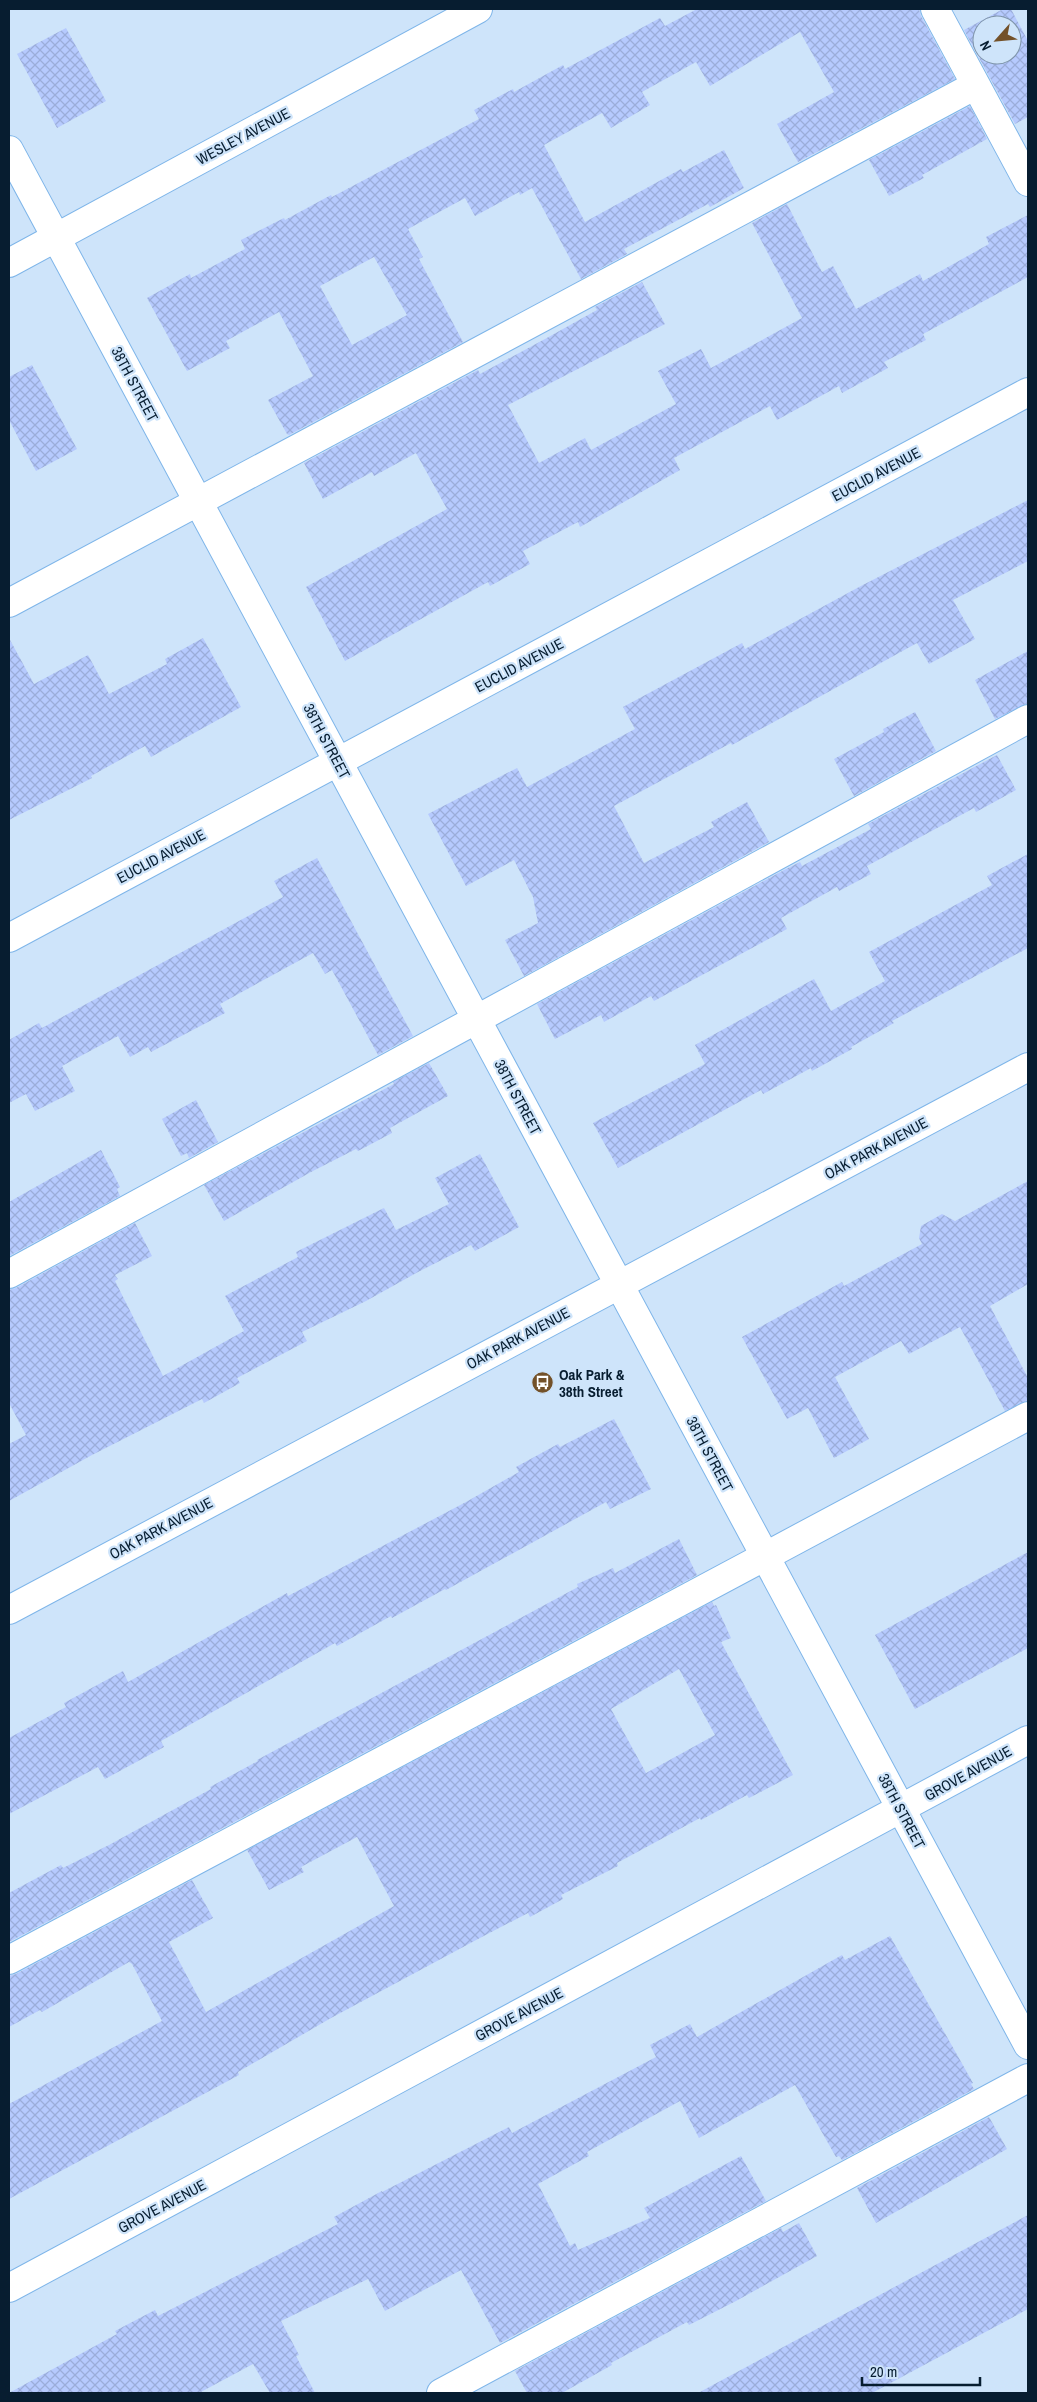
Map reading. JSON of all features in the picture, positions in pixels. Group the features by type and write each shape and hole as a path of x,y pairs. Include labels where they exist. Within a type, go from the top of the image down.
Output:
{"street":[{"name":"WESLEY AVENUE","path":"9,263 478,9"},
{"path":"934,9 1028,182"},
{"path":"9,604 197,501 976,85"},
{"name":"38TH STREET","path":"9,150 1028,2045"},
{"name":"EUCLID AVENUE","path":"9,938 1028,392"},
{"path":"9,1274 1028,719"},
{"name":"OAK PARK AVENUE","path":"9,1610 1028,1067"},
{"path":"9,1960 1028,1416"},
{"name":"GROVE AVENUE","path":"9,2288 1028,1740"},
{"path":"442,2393 1028,2078"}],"building":[{"path":"697,9 919,9 955,79 798,162 777,124 834,92 800,32 710,86 696,62 642,92 650,105 611,128 602,113 544,145 585,222 681,169 683,172 724,150 744,188 710,207 708,204 624,249 627,254 581,279 532,188 520,195 519,192 475,216 465,198 408,229 423,257 419,259 463,342 289,435 268,400 313,376 279,312 226,341 230,348 187,371 147,298 190,274 191,278 245,249 241,240 284,218 285,220 331,195 332,197 479,119 474,110 513,89 514,92 563,65 565,69 660,18 665,26","holes":["374,257 407,315 352,345 320,286"]},
{"path":"1003,9 1011,9 1014,15 992,15"},
{"path":"972,26 972,45 964,30"},
{"path":"66,28 106,101 57,128 17,54"},
{"path":"1022,30 1028,41 1028,117 1015,124 983,65 1022,65"},
{"path":"970,106 987,139 922,175 924,178 889,196 869,160"},
{"path":"787,204 822,272 833,266 856,309 920,274 923,281 989,244 986,237 1028,215 1028,277 923,334 926,340 884,362 888,368 842,393 839,386 777,420 770,406 674,458 680,470 580,527 578,522 523,551 530,564 490,586 488,582 345,661 306,587 447,509 416,453 374,476 372,472 323,499 304,463 478,370 480,374 597,310 595,307 642,282 665,324 508,405 539,463 585,438 591,450 676,404 658,371 701,349 711,368 802,318 752,223"},
{"path":"32,365 77,449 36,471 9,420 9,377"},
{"path":"1028,500 1028,561 953,600 975,639 929,664 917,643 732,745 731,743 614,806 644,863 714,827 711,822 747,802 769,842 524,976 505,940 538,923 533,897 514,860 466,886 428,814 517,768 527,787 635,729 623,707 742,643 745,649 859,587"},
{"path":"9,638 34,684 88,655 109,694 167,664 165,659 203,638 241,707 151,757 145,746 91,776 92,778 9,820"},
{"path":"1028,651 1028,703 995,719 975,680"},
{"path":"915,712 936,751 854,796 834,759 884,732 883,729"},
{"path":"997,755 1016,790 976,812 974,808 867,866 871,874 839,891 837,887 781,918 787,929 654,1001 651,996 604,1022 601,1015 555,1039 537,1004 784,870 800,862 802,866 871,829 868,824"},
{"path":"1028,854 1028,948 892,1021 894,1023 812,1071 811,1068 763,1094 761,1090 618,1168 593,1123 705,1064 695,1045 814,979 831,1011 885,981 869,952 992,885 987,876"},
{"path":"317,858 413,1036 378,1055 332,970 325,974 313,953 220,1004 225,1013 151,1052 148,1047 130,1057 118,1036 62,1066 75,1091 35,1111 26,1094 9,1103 9,1040 39,1023 42,1028 283,897 274,881"},
{"path":"429,1063 448,1096 390,1128 392,1133 311,1172 224,1221 204,1185 394,1084 393,1082"},
{"path":"196,1100 218,1142 189,1158 187,1153 181,1156 162,1119"},
{"path":"101,1150 120,1187 117,1189 120,1196 9,1256 9,1202"},
{"path":"480,1154 519,1227 475,1251 471,1245 366,1301 302,1332 307,1341 237,1378 240,1383 204,1403 202,1399 92,1455 9,1501 9,1444 26,1435 9,1403 9,1290 16,1288 135,1223 152,1256 115,1275 118,1279 115,1281 163,1376 244,1331 225,1296 298,1257 296,1252 384,1208 396,1230 449,1204 435,1178"},
{"path":"1028,1181 1028,1284 990,1306 1028,1378 1028,1400 1005,1411 960,1327 909,1354 901,1341 835,1377 869,1439 834,1458 808,1408 787,1419 742,1337 842,1282 844,1286 922,1244 919,1238 921,1226 942,1214 955,1221"},
{"path":"614,1419 651,1489 610,1509 606,1502 446,1590 392,1618 391,1616 337,1646 335,1643 161,1741 164,1747 105,1779 98,1767 9,1814 9,1738 66,1707 64,1703 123,1671 128,1682 287,1593 288,1596 466,1502 519,1472 516,1467 558,1444 560,1447"},
{"path":"679,1539 697,1575 9,1942 9,1893 61,1865 63,1868 109,1845 211,1789 210,1787 257,1760 578,1587 577,1584 613,1568 615,1573"},
{"path":"1028,1552 1028,1648 915,1709 875,1635"},
{"path":"712,1602 714,1606 716,1605 731,1638 721,1642 793,1775 749,1798 747,1795 701,1820 700,1818 617,1863 618,1866 561,1895 563,1899 530,1917 528,1913 331,2018 238,2072 239,2075 9,2199 9,2104 162,2021 132,1964 129,1962 42,2012 40,2010 9,2027 9,1976 192,1880 213,1918 169,1942 206,2012 394,1906 357,1837 301,1867 304,1872 269,1890 247,1850","holes":["679,1669 715,1735 646,1773 611,1709"]},
{"path":"890,1936 973,2083 971,2084 974,2089 842,2160 839,2156 836,2157 795,2085 699,2138 680,2101 587,2152 589,2156 538,2184 570,2246 575,2243 578,2250 650,2218 644,2208 741,2156 766,2201 500,2343 461,2270 385,2311 368,2279 281,2321 299,2355 296,2356 315,2393 270,2393 253,2364 199,2393 9,2393 117,2334 115,2331 155,2310 158,2316 338,2224 334,2217 382,2191 509,2127 512,2133 656,2057 650,2045 690,2024 697,2037 842,1955 845,1960"},
{"path":"989,2117 1007,2149 876,2223 857,2188"},
{"path":"1028,2215 1028,2309 872,2393 698,2393"},
{"path":"799,2223 817,2256 689,2325 687,2322 611,2363 612,2365 562,2393 527,2393 515,2371 781,2228 783,2232"}],"place":[{"name":"Oak Park & 38th Street","path":"543,1383"}]}
